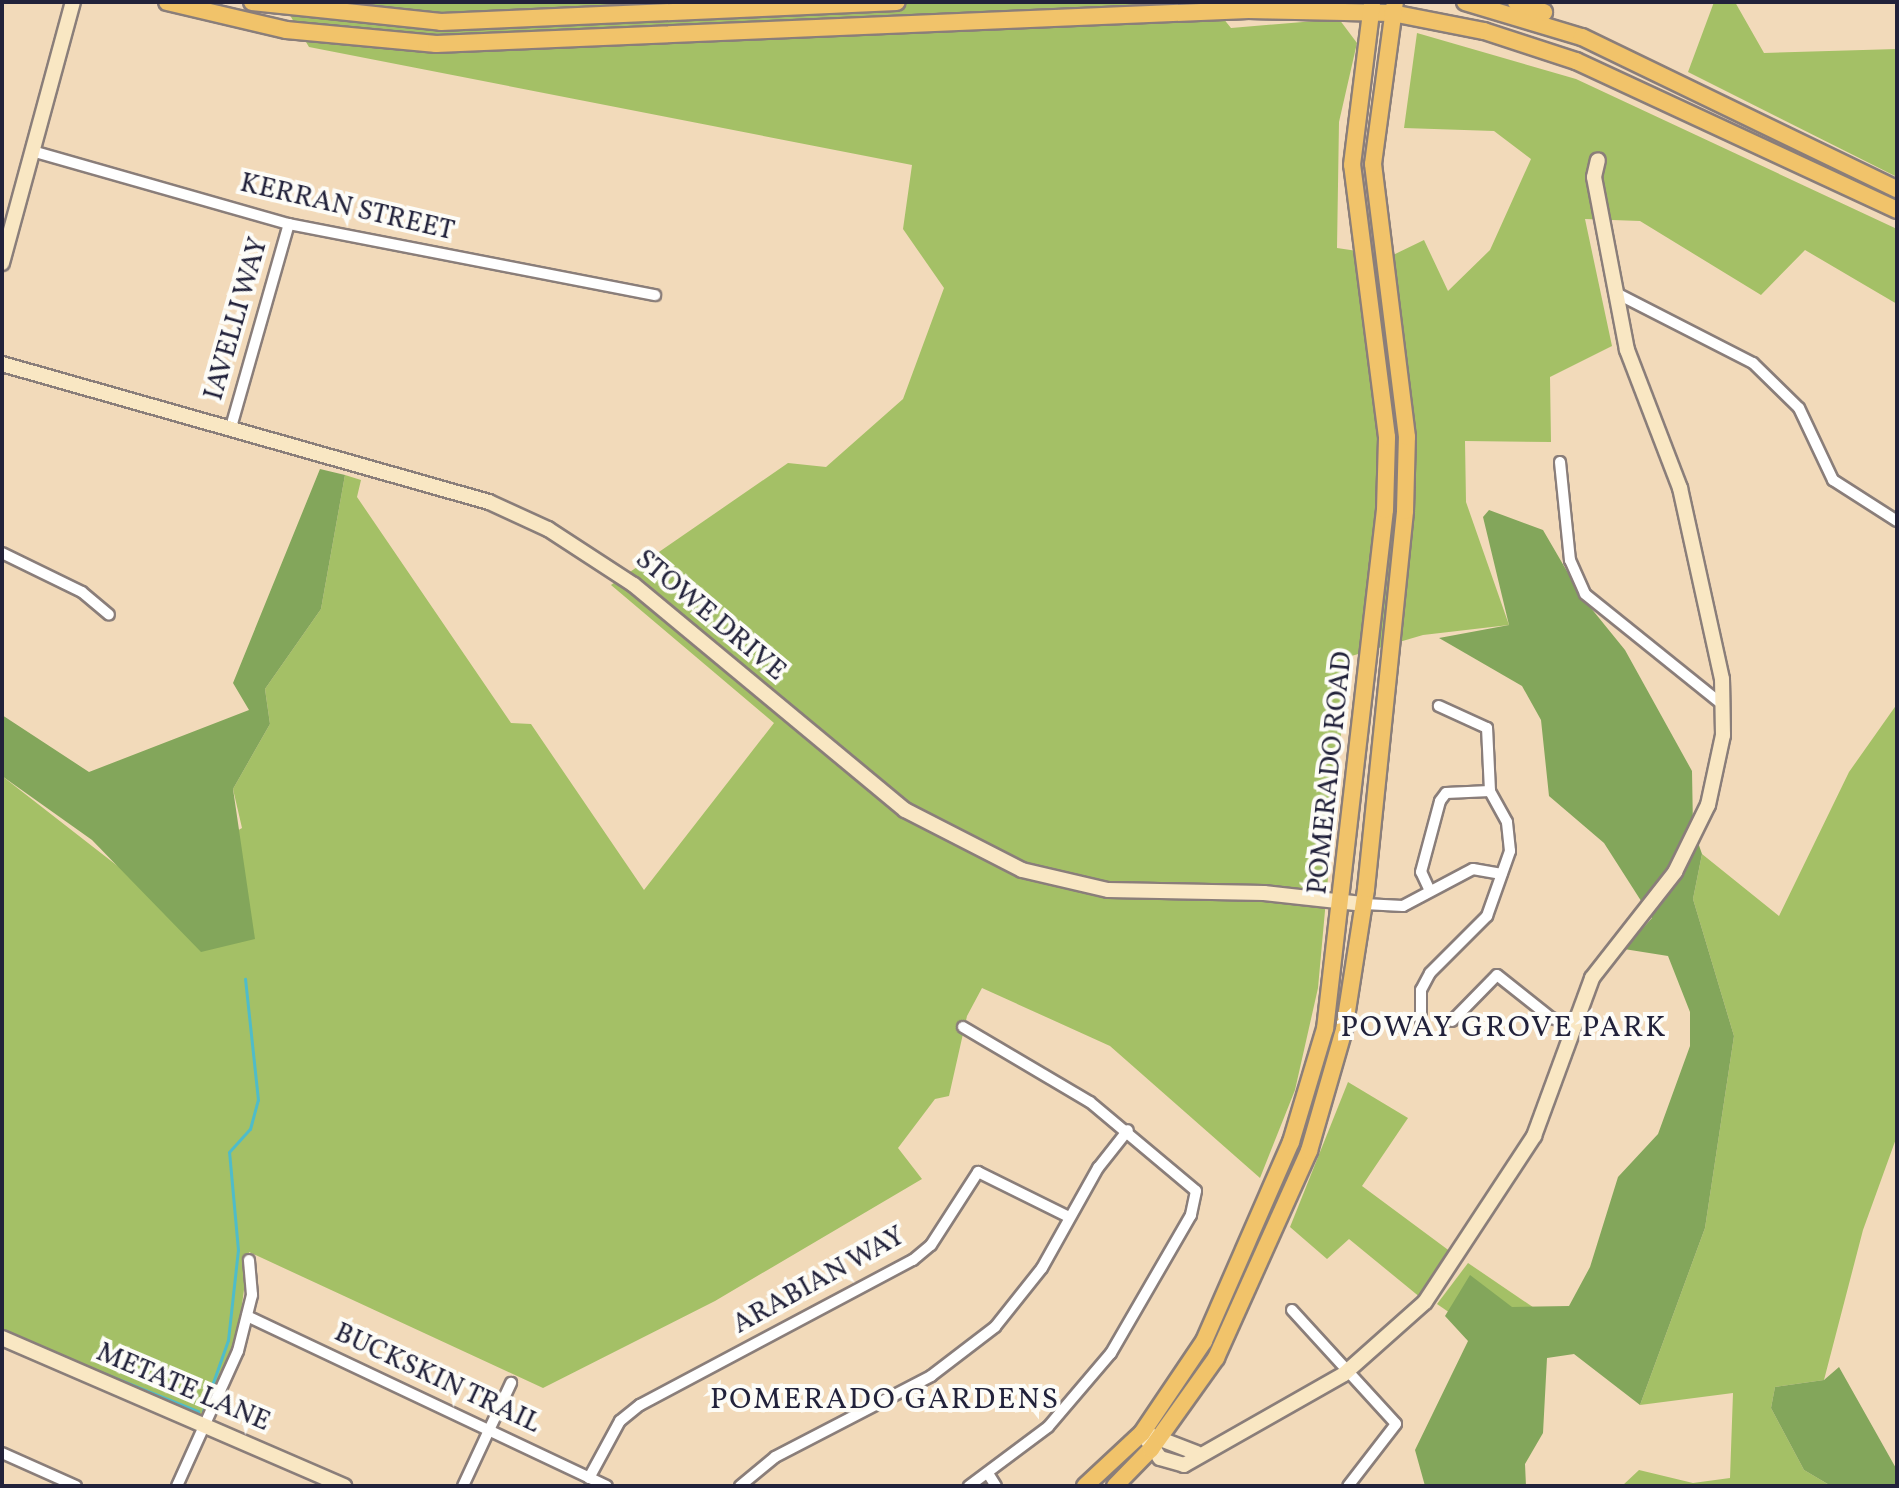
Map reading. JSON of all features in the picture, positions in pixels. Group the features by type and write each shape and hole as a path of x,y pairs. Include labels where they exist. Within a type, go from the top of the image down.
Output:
{"main road":[{"path":"167,2 286,30 436,44 1248,10 1393,8 1484,31 1576,61 1897,210"},
{"path":"252,2 441,22 897,2"},
{"path":"1465,2 1548,24 1638,62 1897,189"},
{"path":"1516,2 1621,42 1638,62"},
{"name":"POMERADO ROAD","path":"1085,1486 1142,1433 1204,1341 1291,1142 1325,1029 1343,901 1386,474 1352,165 1372,7"},
{"name":"POMERADO ROAD","path":"1115,1486 1156,1443 1216,1358 1309,1151 1332,1086 1364,904 1407,474 1373,164 1393,8"}],"street":[{"path":"2,263 73,2"},
{"name":"KERRAN STREET","path":"32,151 289,224 655,295"},
{"path":"1142,1433 1156,1443 1197,1453 1344,1374 1415,1313 1469,1244 1534,1136 1572,1024 1592,978 1696,836 1719,765 1723,705 1689,519 1644,406 1616,293 1594,177 1598,160"},
{"name":"IAVELLI WAY","path":"231,427 289,224"},
{"path":"1616,293 1753,363 1799,408 1833,480 1897,521"},
{"name":"STOWE DRIVE","path":"2,364 489,502 548,529 634,585 905,810 972,849 1108,890 1364,904"},
{"path":"1560,462 1570,560 1585,594 1723,705"},
{"path":"2,553 82,592 109,615"},
{"path":"1421,1025 1421,990 1430,973 1479,929 1502,874 1511,835 1490,791 1487,728 1439,706"},
{"path":"1430,891 1421,872 1440,801 1446,793 1490,791"},
{"path":"1364,904 1403,906 1473,869 1502,874"},
{"path":"1452,1021 1497,975 1551,1018 1572,1024"},
{"path":"963,1027 1128,1130 1186,1180 1195,1201 1111,1353 1048,1427 989,1475 969,1486"},
{"path":"740,1486 775,1457 931,1376 977,1343 1027,1290 1069,1217 1128,1130"},
{"name":"ARABIAN WAY","path":"589,1478 620,1421 640,1405 913,1260 931,1245 978,1172 1069,1217"},
{"path":"177,1486 247,1316 249,1260"},
{"path":"1292,1310 1344,1374 1389,1416 1394,1431 1351,1485"},
{"name":"BUCKSKIN TRAIL","path":"247,1316 607,1486"},
{"name":"METATE LANE","path":"2,1338 344,1486"},
{"path":"463,1486 511,1383"},
{"path":"2,1453 76,1486"},
{"path":"989,1475 996,1486"}],"green space":[{"path":"282,2 1210,2 1231,28 1339,19 1357,43 1339,122 1337,248 1391,256 1424,240 1448,291 1490,250 1531,159 1494,131 1404,128 1417,33 1576,79 1897,229 1897,304 1805,250 1761,295 1640,221 1585,219 1612,346 1550,377 1551,442 1465,441 1466,502 1509,625 1423,635 1348,657 1318,988 1295,1090 1260,1178 1110,1046 982,988 967,1016 949,1096 935,1099 898,1148 922,1179 715,1301 543,1388 249,1252 238,1335 201,1416 2,1329 2,776 142,885 242,828 233,789 270,724 265,689 321,609 345,475 361,480 357,497 511,723 531,724 644,890 774,723 611,585 788,463 826,467 903,399 944,288 903,229 912,165 309,47"},
{"path":"1714,2 1735,2 1764,53 1897,49 1897,177 1688,72"},
{"path":"320,469 345,475 321,609 265,689 270,724 233,789 255,939 201,952 92,840 2,776 2,715 89,772 249,710 233,683"},
{"path":"1489,510 1543,530 1582,597 1625,650 1692,771 1693,828 1702,854 1693,899 1734,1036 1705,1228 1640,1405 1574,1354 1547,1358 1543,1433 1525,1464 1526,1486 1425,1486 1415,1450 1468,1341 1445,1316 1470,1275 1512,1307 1569,1306 1590,1267 1618,1177 1658,1134 1690,1046 1690,1012 1668,956 1624,949 1652,918 1604,843 1549,796 1541,720 1522,686 1439,638 1509,625 1483,517"},
{"path":"1897,704 1897,1136 1863,1230 1824,1380 1775,1387 1771,1408 1804,1470 1831,1486 1622,1486 1639,1470 1693,1483 1730,1478 1733,1393 1640,1405 1705,1228 1734,1036 1693,899 1702,854 1779,916 1849,772"},
{"path":"1348,1082 1408,1118 1362,1186 1455,1255 1421,1298 1349,1239 1327,1259 1290,1227"},
{"path":"1468,1263 1543,1314 1505,1351 1437,1304"},
{"path":"1839,1367 1897,1470 1897,1486 1831,1486 1804,1470 1771,1408 1775,1387 1824,1380"}],"waterway":[{"path":"203,1411 228,1340 238,1250 229,1152 250,1129 258,1100 245,979"},
{"path":"36,1346 198,1411"}],"district":[{"name":"POWAY GROVE PARK","path":"1504,1028"},
{"name":"POMERADO GARDENS","path":"885,1400"}]}
